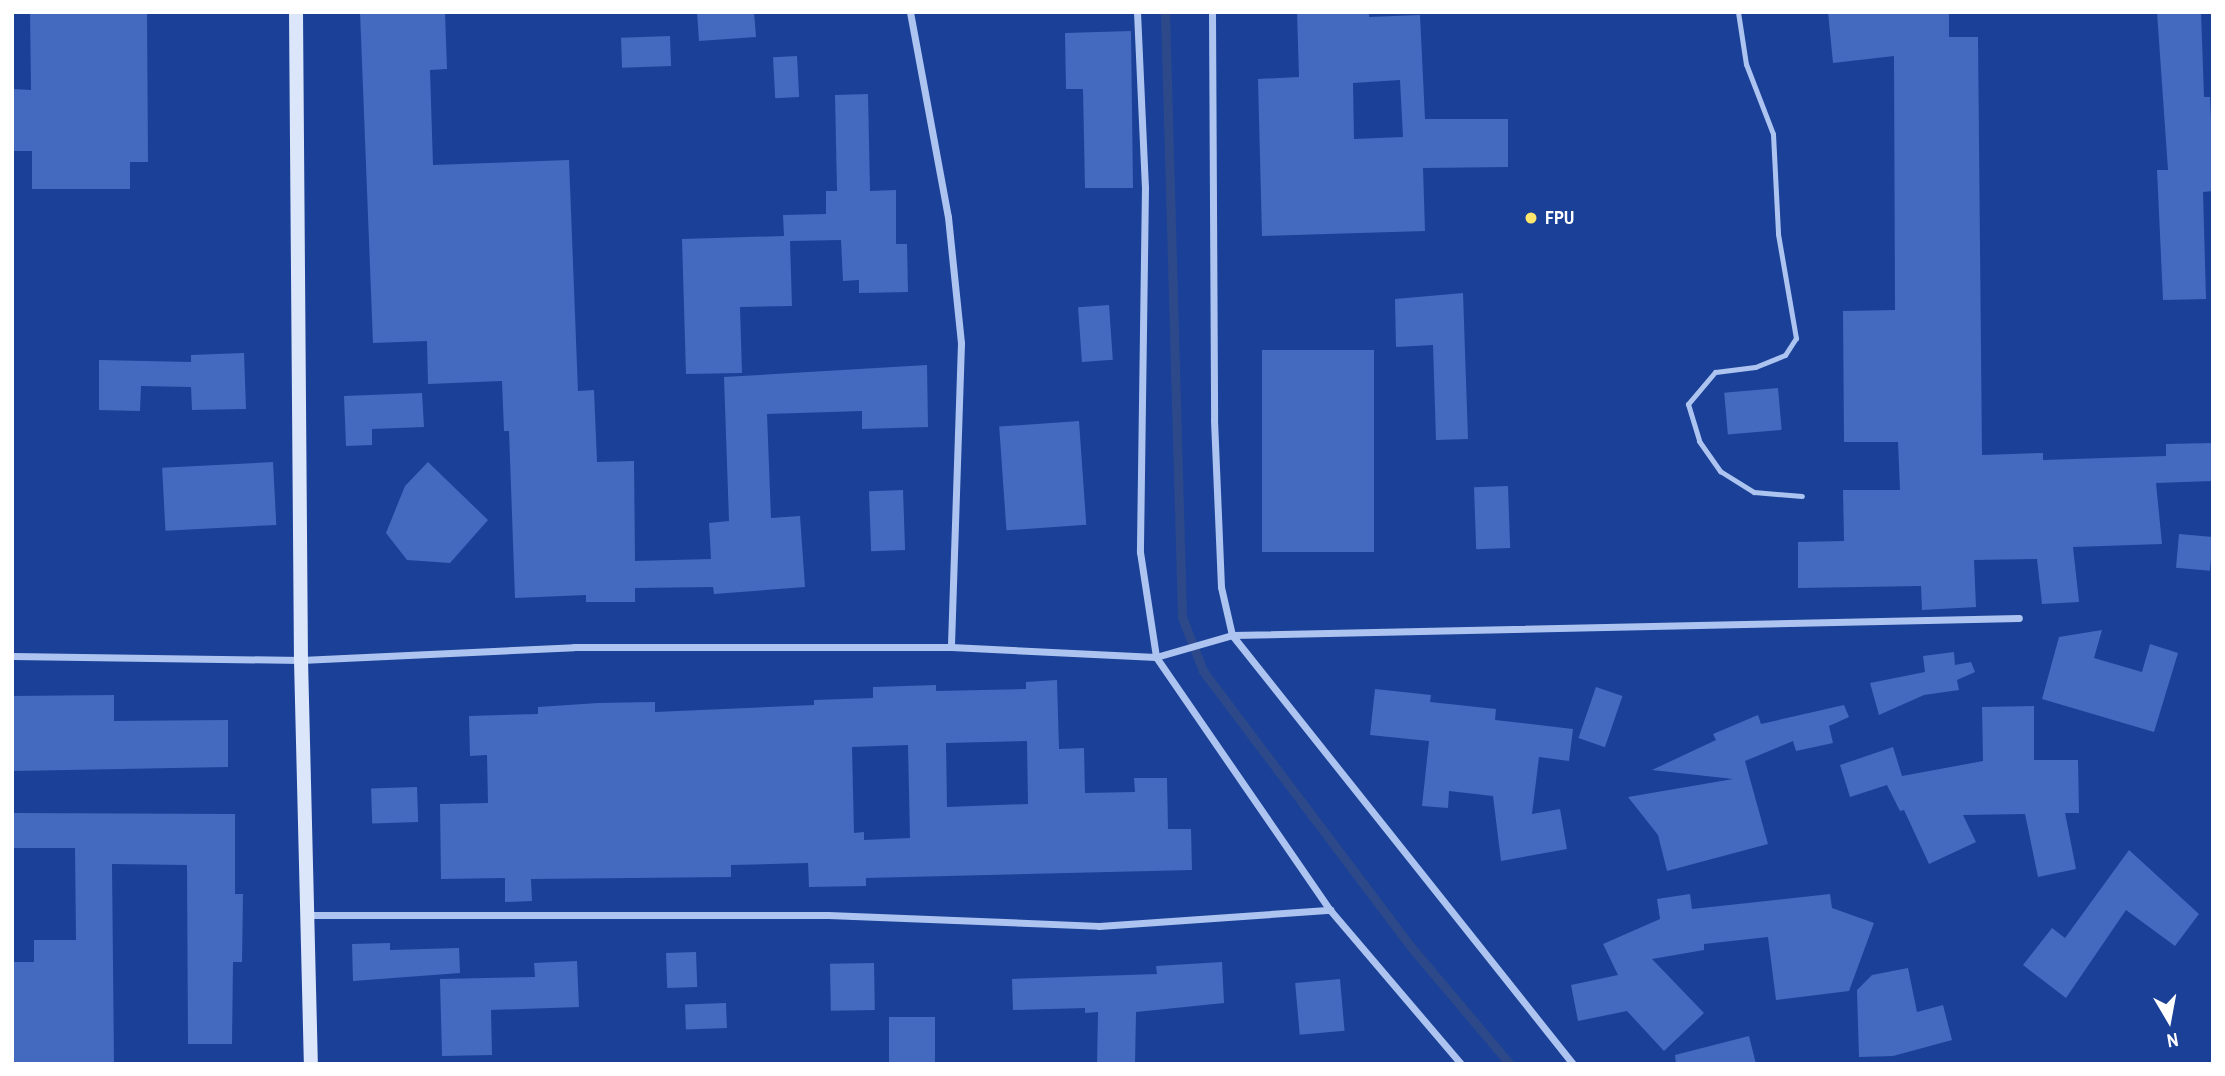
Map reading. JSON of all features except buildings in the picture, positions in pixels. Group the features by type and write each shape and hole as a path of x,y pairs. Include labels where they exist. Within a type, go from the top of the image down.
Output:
{"street":[{"path":"296,12 301,660 310,1064"},
{"path":"910,12 948,217 961,343 951,647"},
{"path":"1137,12 1145,187 1140,552 1156,657 1330,909 1461,1064"},
{"path":"1212,12 1214,420 1221,587 1232,635 1573,1064"},
{"path":"12,656 301,660 574,647 951,647 1156,657 1232,635 2019,618"},
{"path":"307,915 828,915 1099,926 1330,909"}],"lane":[{"path":"1738,12 1746,64 1773,134 1778,234 1796,338 1785,355 1755,367 1715,372 1688,404 1699,441 1720,471 1754,492 1802,496"}],"waterway":[{"path":"1165,12 1182,617 1203,671 1411,947 1510,1064"}],"place":[{"name":"FPU","path":"1531,218"}]}
